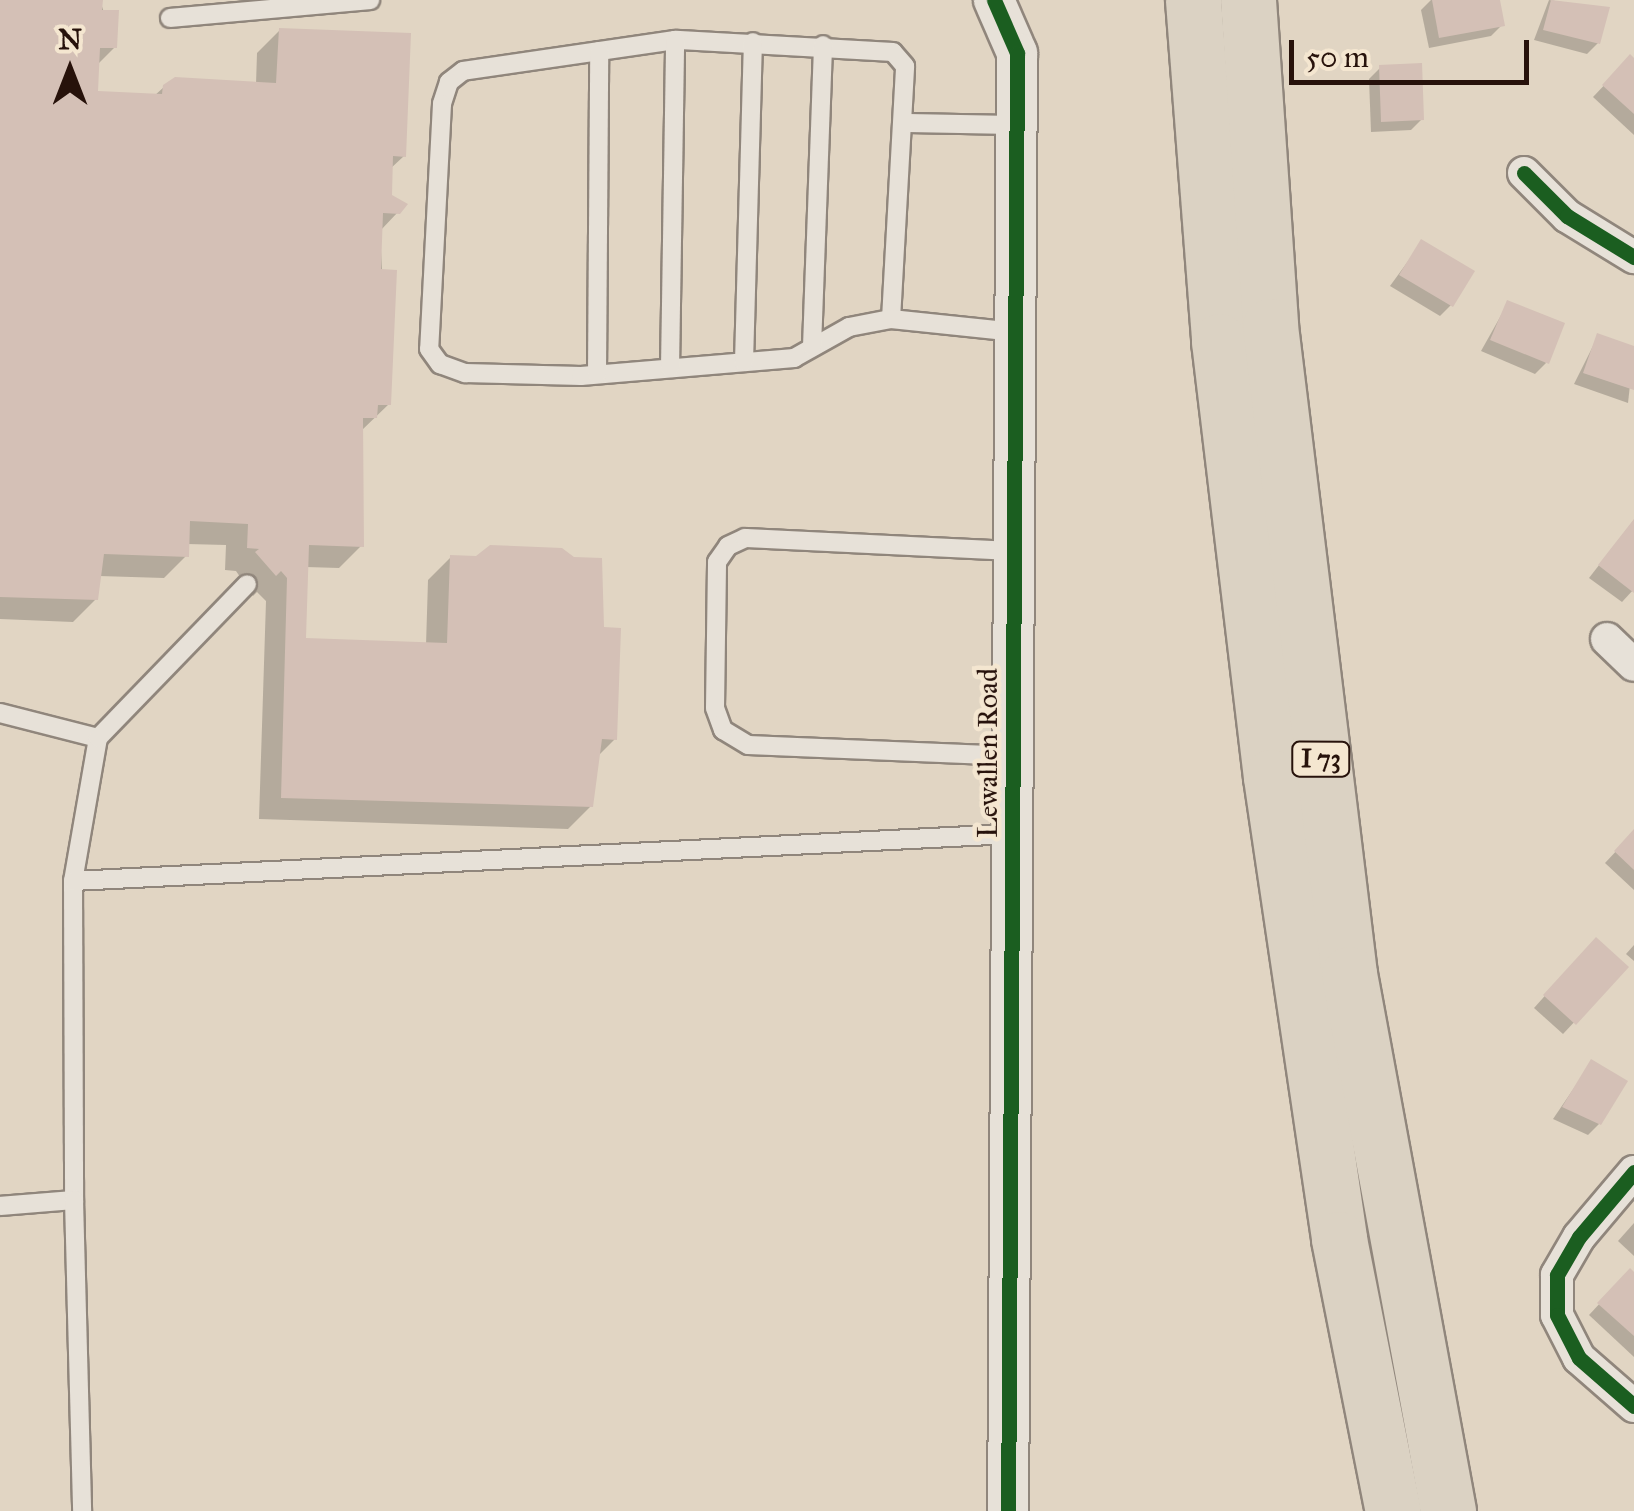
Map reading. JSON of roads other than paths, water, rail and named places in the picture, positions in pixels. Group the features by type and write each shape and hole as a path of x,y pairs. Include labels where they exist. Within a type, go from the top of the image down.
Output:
{"highway":[{"name":"I 73","path":"1192,0 1219,341 1271,777 1339,1239 1393,1511"},
{"name":"I 73","path":"1248,0 1270,326 1334,860 1398,1261 1448,1511"}],"street":[{"name":"Lewallen Road","path":"994,0 1017,54 1008,1511"},
{"path":"1524,173 1567,216 1634,257"},
{"path":"1606,639 1634,665"},
{"path":"1634,1172 1579,1237 1557,1275 1557,1315 1579,1358 1634,1406"}],"lane":[{"path":"170,18 370,0"},
{"path":"670,368 676,40"},
{"path":"891,319 905,66 893,52 823,45 676,40 463,71 449,82 442,104 429,350 440,364 465,373 597,374 794,358 850,327 891,319 1015,332"},
{"path":"744,362 752,42"},
{"path":"812,347 823,45"},
{"path":"597,374 599,51"},
{"path":"904,123 1016,125"},
{"path":"1013,756 748,745 723,730 716,671 716,562 728,546 745,538 1014,550"},
{"path":"82,1511 74,1200 73,881 98,738 247,584"},
{"path":"0,713 98,738"},
{"path":"73,881 1013,834"},
{"path":"0,1206 74,1200"}]}
